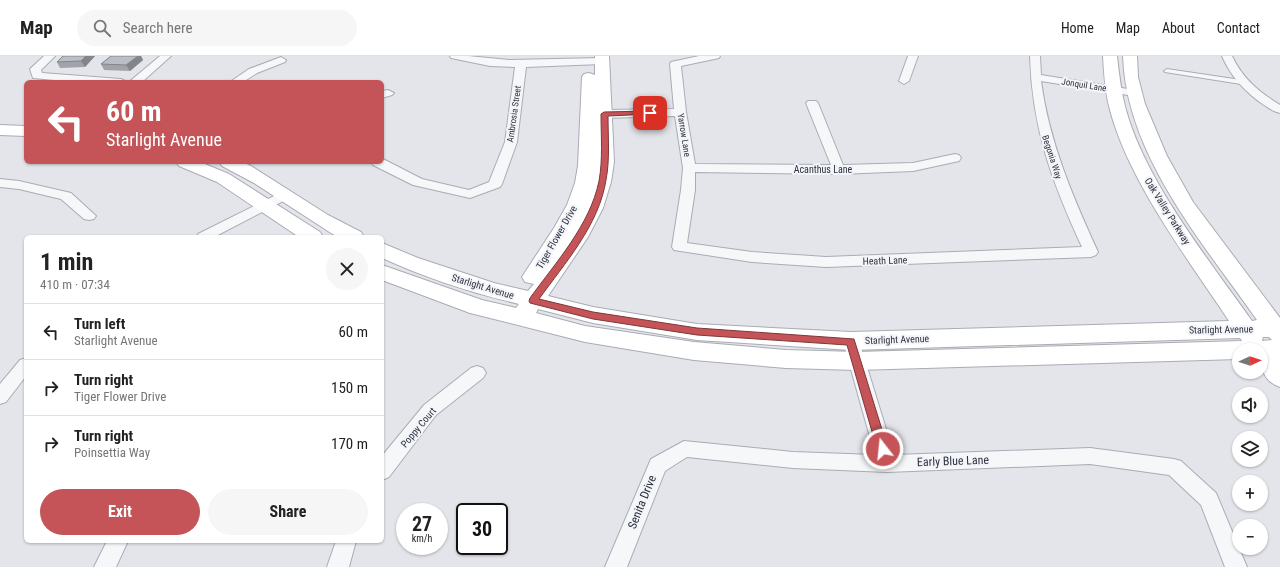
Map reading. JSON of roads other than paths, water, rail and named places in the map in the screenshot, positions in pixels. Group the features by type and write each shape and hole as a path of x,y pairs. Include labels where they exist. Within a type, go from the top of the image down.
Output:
{"street":[{"path":"50,56 35,69 37,76 93,80"},
{"path":"137,80 166,56"},
{"path":"455,56 465,59 493,62 521,63 595,58"},
{"name":"Yarrow Lane","path":"679,247 687,197 689,168 680,112 675,64 715,56"},
{"path":"904,81 913,56"},
{"name":"Begonia Way","path":"1035,56 1035,77 1040,119 1062,187 1091,252"},
{"name":"Oak Valley Parkway","path":"1110,56 1114,90 1126,135 1150,184 1174,223 1256,343"},
{"name":"Oak Valley Parkway","path":"1130,56 1134,93 1158,156 1185,204 1279,335"},
{"path":"1227,56 1232,70 1241,82 1280,110"},
{"name":"Tiger Flower Drive","path":"520,307 578,237 594,208 602,182 605,162 604,114 595,58"},
{"name":"Tiger Flower Drive","path":"520,307 536,272 576,205 584,182 587,166 595,58"},
{"path":"239,80 253,71 281,60"},
{"name":"Ambrosia Street","path":"382,164 418,182 470,194 495,184 511,142 521,63"},
{"name":"Jonquil Lane","path":"1035,77 1134,93"},
{"path":"812,103 839,170"},
{"path":"604,114 680,112"},
{"path":"0,119 24,120"},
{"path":"0,130 24,130"},
{"name":"Acanthus Lane","path":"689,168 839,170 913,167 955,158"},
{"path":"190,164 223,178 253,196 263,206 310,235"},
{"path":"233,164 272,186 284,195 351,235"},
{"path":"0,184 19,185 66,196 90,216"},
{"path":"207,235 284,195"},
{"name":"Heath Lane","path":"679,247 732,255 826,262 1091,252"},
{"name":"Starlight Avenue","path":"384,251 412,263 491,290 520,307 585,334 694,352 786,358 854,351 1246,329 1279,335"},
{"name":"Starlight Avenue","path":"384,273 478,307 520,307"},
{"name":"Starlight Avenue","path":"1268,344 1279,335"},
{"name":"Starlight Avenue","path":"854,351 1232,350"},
{"path":"854,351 887,464"},
{"name":"Oak Valley Parkway","path":"1268,360 1280,378"},
{"path":"0,397 24,367"},
{"name":"Poppy Court","path":"384,468 430,410 478,372"},
{"name":"Early Blue Lane","path":"684,449 793,460 887,464 1090,456 1174,467 1210,499 1236,567"},
{"name":"Senita Drive","path":"616,567 658,465 684,449"},
{"path":"105,567 117,543"},
{"path":"338,567 345,543"}],"lane":[{"path":"1167,72 1241,82"}]}
